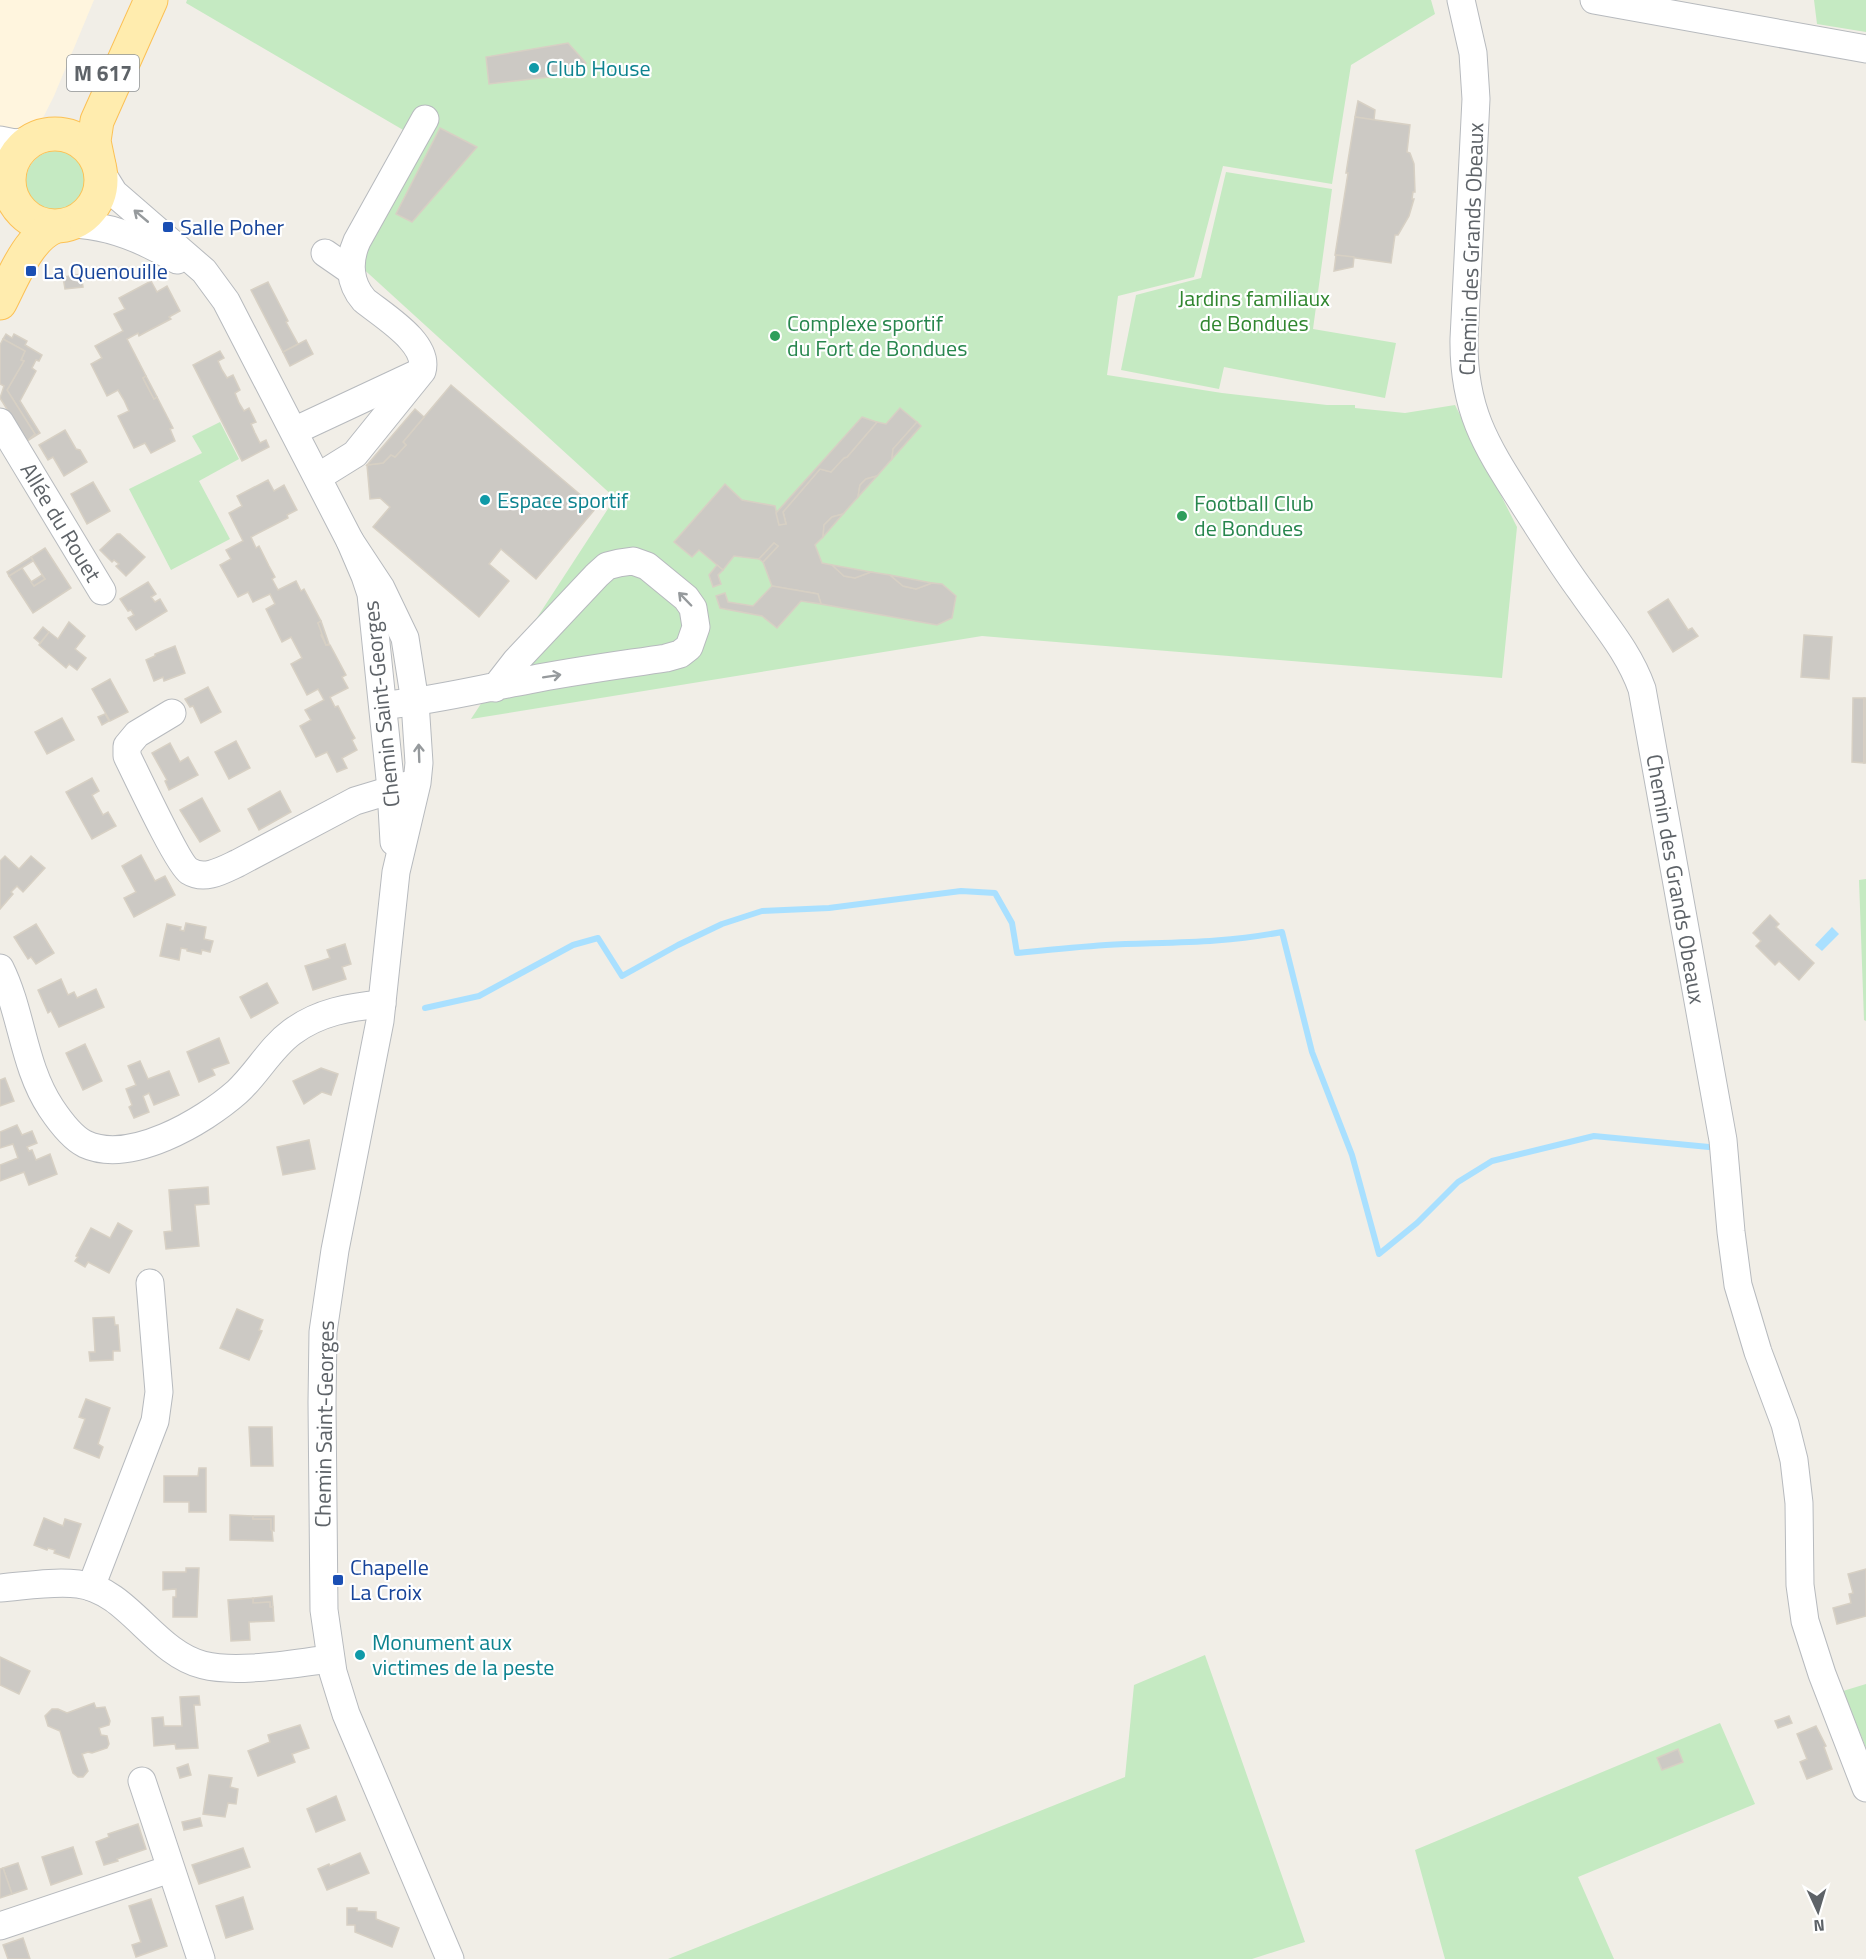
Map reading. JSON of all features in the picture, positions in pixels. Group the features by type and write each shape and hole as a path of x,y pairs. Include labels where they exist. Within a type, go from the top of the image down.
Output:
{"main road":[{"name":"M 617","path":"43,137 70,124 84,109 135,0"},
{"name":"M 617","path":"100,168 94,141 97,121 151,0"},
{"path":"0,265 13,236 15,223 7,185 13,161 21,149 43,137 68,136 81,142 92,152 100,168 101,186 97,200 84,217 43,233 32,246 0,303"},
{"path":"7,185 18,208 28,218 41,224 63,225"}],"street":[{"name":"Chemin des Grands Obeaux","path":"1461,0 1473,53 1476,90 1464,339 1464,368 1468,394 1476,422 1489,449 1568,573 1628,655 1642,689 1723,1140 1738,1285 1758,1352 1785,1424 1794,1460 1799,1503 1800,1585 1805,1621 1822,1674 1866,1788"},
{"path":"1594,0 1866,49"},
{"path":"318,477 355,454 422,371 423,360 419,347 357,293 351,271 351,257 357,241 425,119"},
{"path":"0,140 15,143 43,137"},
{"name":"Chemin Saint-Georges","path":"100,168 114,193 204,271 226,301 350,541 366,576 370,594 382,705 404,786"},
{"name":"Chemin Saint-Georges","path":"63,225 102,226 166,254 183,265 226,301"},
{"path":"325,253 351,271"},
{"path":"294,431 422,371"},
{"name":"Allée du Rouet","path":"0,422 102,591"},
{"name":"Chemin Saint-Georges","path":"350,541 381,588 405,638 415,702 419,748 404,786 382,1004 366,1099 335,1250 323,1332 322,1576 324,1610 330,1659 355,1738 450,1959"},
{"path":"382,705 415,702 495,688 528,680 680,654 689,647 694,638 696,627 693,608 686,598 647,566 633,561 607,566 516,661 495,688"},
{"path":"172,713 137,734 127,746 127,756 177,854 188,871 203,876 218,872 355,801 404,786"},
{"path":"0,968 17,1011 33,1074 50,1107 71,1133 83,1143 111,1150 147,1144 204,1116 238,1091 276,1046 303,1025 338,1010 382,1004"},
{"path":"91,1587 156,1415 159,1392 150,1283"},
{"path":"0,1588 62,1584 91,1587 119,1604 169,1649 192,1662 203,1665 233,1668 330,1659"},
{"path":"142,1780 201,1959"},
{"path":"0,1926 170,1869"}],"shaded area":[{"path":"0,0 94,0 54,96 0,203"}],"green space":[{"name":"Complexe sportif du Fort de Bondues","path":"187,0 1431,0 1435,14 1351,65 1332,184 1223,166 1194,277 1118,296 1107,375 1222,393 1327,405 1355,405 1355,408 1405,413 1455,405 1517,527 1502,678 982,636 471,719 615,498 358,264 422,141 186,3"},
{"path":"1814,0 1866,0 1866,32 1817,24"},
{"path":"56,151 73,156 81,164 86,181 81,198 73,206 56,211 39,206 31,198 26,181 31,164 39,156"},
{"name":"Jardins familiaux de Bondues","path":"1226,172 1332,189 1313,329 1396,343 1385,398 1224,367 1219,389 1121,370 1136,295 1201,278"},
{"path":"220,422 239,459 199,481 230,539 171,570 129,489 202,453 192,436"},
{"path":"1866,879 1866,1021 1864,1020 1859,880"},
{"path":"1205,1655 1305,1942 1252,1959 668,1959 1125,1777 1134,1685"},
{"path":"1866,1684 1866,1748 1843,1691"},
{"path":"1720,1723 1755,1804 1578,1877 1614,1959 1445,1959 1415,1850"}],"water":[{"path":"1832,927 1839,934 1822,951 1815,945"}],"building":[{"name":"Club House","path":"568,43 586,63 575,74 489,84 486,57"},
{"path":"1358,101 1375,110 1374,120 1355,117"},
{"path":"1355,117 1410,125 1407,152 1410,153 1414,164 1415,192 1413,192 1412,199 1414,199 1409,216 1398,235 1395,235 1391,263 1335,255"},
{"path":"440,128 477,147 412,222 396,214"},
{"path":"1336,255 1354,257 1353,267 1334,271"},
{"path":"81,274 83,287 65,289 63,277"},
{"path":"151,281 157,292 167,286 180,311 169,317 171,319 139,336 138,333 127,339 146,376 143,378 154,399 157,397 173,428 170,429 175,441 151,453 145,443 134,448 118,416 129,411 124,400 118,390 107,396 91,364 102,358 95,346 123,331 114,314 125,309 119,298"},
{"path":"268,282 298,344 283,352 251,290"},
{"path":"6,334 12,338 14,334 27,341 25,345 42,355 32,368 36,371 20,401 40,433 27,441 35,434 7,390 24,361 21,360 25,351 3,339"},
{"path":"3,339 25,351 21,360 24,361 7,390 35,434 27,441 0,398 4,386 0,384 0,345"},
{"path":"306,340 313,354 290,366 283,352"},
{"path":"220,351 224,358 218,361 222,370 227,378 233,375 240,390 235,393 239,403 244,411 249,408 256,422 251,424 260,443 266,440 269,447 242,461 193,365"},
{"path":"146,376 157,397 154,399 143,378"},
{"name":"Espace sportif","path":"451,385 596,508 536,579 501,549 489,564 509,581 479,617 373,527 390,507 380,498 370,499 367,465 383,463 392,454 395,457 406,445 403,442"},
{"path":"900,408 917,422 893,449 892,459 877,476 866,479 860,485 858,497 843,514 832,517 824,525 823,537 815,545 822,563 832,565 844,576 855,578 871,572 890,575 903,586 916,589 932,583 942,584 956,596 952,618 937,625 821,604 818,594 772,586 763,562 778,546 774,543 759,559 734,556 723,570 699,550 692,557 674,542 725,484 742,500 775,506 779,525 786,524 783,512 820,469 831,472 877,422 886,424"},
{"path":"415,409 424,417 403,442 406,445 395,457 391,455 383,463 367,465"},
{"path":"862,417 877,422 831,472 820,469 783,512 786,524 779,525 776,513"},
{"path":"917,422 921,426 892,459 893,449"},
{"path":"65,430 87,462 64,476 53,457 48,460 39,445"},
{"path":"877,476 858,497 860,485 866,479"},
{"path":"268,480 274,491 284,485 297,510 287,515 288,518 251,537 256,548 259,546 275,577 272,579 278,590 296,581 301,591 304,589 321,621 318,623 323,634 321,635 326,645 330,645 346,675 342,677 348,688 330,697 335,707 338,706 355,738 352,740 357,750 342,758 347,768 337,772 327,752 316,757 300,726 311,720 305,710 324,700 318,689 307,695 291,664 302,658 291,637 282,642 266,609 275,604 270,594 253,602 248,592 238,597 220,565 231,559 226,550 243,541 229,513 242,506 237,496"},
{"path":"93,482 110,511 87,524 71,494"},
{"path":"843,514 823,537 824,525 832,517"},
{"path":"117,534 120,534 145,557 126,576 116,566 119,564 114,560 112,562 100,550"},
{"path":"774,543 778,546 763,562 759,559"},
{"path":"45,548 71,588 33,613 9,576 22,568 34,586 45,579 31,557"},
{"path":"31,557 33,561 9,576 7,572"},
{"path":"717,565 723,570 718,575 721,584 713,587 709,575"},
{"path":"832,565 871,572 855,578 844,576"},
{"path":"42,575 45,579 34,586 31,582"},
{"path":"890,575 932,583 916,589 903,586"},
{"path":"148,582 156,594 151,597 155,602 160,599 167,611 136,630 128,618 134,615 131,610 128,611 120,599"},
{"path":"772,586 818,594 821,604 801,601 777,628 762,616 720,608 716,596 725,593 728,602 753,606"},
{"path":"1668,599 1688,630 1692,628 1698,636 1673,652 1648,612"},
{"path":"321,621 329,644 326,645 318,623"},
{"path":"69,622 85,636 75,649 86,658 77,670 69,664 66,668 39,645 49,632 58,639"},
{"path":"43,627 49,632 40,643 34,638"},
{"path":"1804,635 1832,637 1829,679 1801,677"},
{"path":"175,646 185,673 164,681 163,677 154,681 146,660"},
{"path":"110,679 128,712 110,721 92,689"},
{"path":"208,687 221,712 201,723 193,706 190,707 185,699"},
{"path":"1853,698 1864,698 1864,763 1852,762"},
{"path":"1864,698 1866,698 1866,763 1864,763"},
{"path":"105,714 109,721 102,725 98,717"},
{"path":"62,718 74,740 47,754 35,732"},
{"path":"236,741 250,768 229,779 215,752"},
{"path":"170,743 180,762 188,757 198,775 169,790 165,781 167,780 152,753"},
{"path":"92,778 99,791 92,795 103,815 108,812 116,826 92,839 66,792"},
{"path":"280,791 291,812 259,830 248,809"},
{"path":"202,798 220,831 200,842 180,810"},
{"path":"141,855 155,881 165,876 175,895 134,917 124,898 136,892 122,866"},
{"path":"5,856 19,869 31,856 45,868 23,892 17,886 0,909 0,861"},
{"path":"1770,915 1779,924 1776,927 1814,963 1799,980 1779,961 1775,965 1756,946 1761,941 1753,933"},
{"path":"186,923 206,927 204,939 213,941 210,952 202,950 201,954 181,948 179,960 160,956 167,924 181,927 180,930 184,931"},
{"path":"36,924 54,953 36,964 31,957 28,959 14,937"},
{"path":"345,944 351,964 342,967 346,979 313,990 305,966 330,958 327,950"},
{"path":"61,979 68,995 74,992 77,998 96,989 104,1007 59,1027 51,1011 48,1013 38,990"},
{"path":"267,983 278,1003 251,1018 240,997"},
{"path":"219,1038 229,1063 212,1069 215,1075 199,1082 187,1052"},
{"path":"85,1044 102,1081 83,1090 66,1053"},
{"path":"140,1061 148,1079 169,1071 179,1095 154,1105 149,1093 143,1096 149,1112 134,1118 129,1107 132,1105 126,1089 136,1085 128,1066"},
{"path":"321,1068 338,1074 331,1095 322,1092 304,1104 293,1081"},
{"path":"5,1078 14,1101 0,1106 0,1080"},
{"path":"17,1125 22,1135 32,1131 37,1143 27,1147 29,1151 32,1150 36,1160 50,1154 57,1174 29,1185 24,1172 0,1181 0,1165 18,1158 13,1144 0,1148 0,1132"},
{"path":"309,1140 315,1169 283,1175 277,1147"},
{"path":"208,1187 209,1204 195,1205 199,1246 166,1249 164,1232 172,1231 169,1190"},
{"path":"118,1223 132,1231 109,1273 88,1262 85,1267 75,1261 91,1228 110,1238"},
{"path":"237,1309 263,1320 259,1330 262,1331 249,1360 220,1348"},
{"path":"114,1317 115,1325 118,1325 120,1351 113,1351 113,1360 90,1361 89,1352 95,1352 93,1318"},
{"path":"86,1399 110,1408 98,1444 103,1447 99,1458 74,1448 85,1419 79,1417"},
{"path":"249,1427 272,1427 273,1466 251,1466"},
{"path":"199,1468 206,1468 206,1512 189,1512 189,1502 164,1502 164,1476 198,1476"},
{"path":"230,1515 271,1519 273,1541 230,1540"},
{"path":"253,1516 274,1516 274,1531 271,1530 271,1519 253,1519"},
{"path":"44,1518 63,1526 65,1519 81,1524 69,1558 54,1553 55,1550 48,1548 47,1550 34,1545"},
{"path":"186,1568 199,1568 197,1617 173,1617 173,1597 176,1597 176,1589 163,1590 163,1572 186,1572"},
{"path":"1866,1569 1866,1616 1837,1624 1833,1608 1851,1603 1849,1594 1853,1593 1848,1574"},
{"path":"272,1596 273,1607 270,1607 270,1602 253,1603 253,1598"},
{"path":"253,1598 253,1603 270,1602 270,1607 273,1607 274,1621 249,1622 250,1640 231,1641 228,1600"},
{"path":"0,1657 30,1671 19,1694 0,1685"},
{"path":"199,1696 200,1705 194,1705 198,1748 176,1749 175,1744 154,1746 152,1718 163,1717 164,1726 182,1726 180,1697"},
{"path":"94,1703 96,1708 105,1707 110,1721 109,1725 99,1728 101,1735 107,1736 109,1744 107,1748 82,1754 88,1771 83,1777 78,1777 73,1773 60,1731 48,1726 45,1716 52,1709 67,1713"},
{"path":"1789,1716 1792,1723 1778,1728 1775,1721"},
{"path":"300,1725 309,1748 292,1754 295,1762 258,1776 248,1751 270,1742 268,1735"},
{"path":"1816,1726 1826,1746 1824,1747 1832,1769 1807,1779 1800,1762 1807,1759 1797,1734"},
{"path":"1678,1749 1683,1762 1662,1770 1657,1758"},
{"path":"188,1764 191,1775 180,1778 177,1768"},
{"path":"209,1775 232,1778 230,1787 238,1789 236,1804 228,1803 225,1817 203,1814"},
{"path":"336,1796 345,1820 316,1832 307,1809"},
{"path":"200,1818 202,1826 184,1830 182,1822"},
{"path":"138,1824 146,1849 104,1865 96,1842 109,1837 108,1834"},
{"path":"73,1847 82,1874 51,1885 42,1857"},
{"path":"243,1848 250,1867 199,1884 192,1865"},
{"path":"360,1853 369,1873 327,1890 318,1869"},
{"path":"18,1863 27,1889 12,1894 3,1868"},
{"path":"3,1868 12,1894 0,1898 0,1869"},
{"path":"243,1897 253,1929 226,1938 216,1906"},
{"path":"151,1899 167,1946 136,1957 132,1945 141,1942 129,1906"},
{"path":"347,1908 376,1912 376,1919 399,1928 392,1947 355,1932 355,1925 347,1925"},
{"path":"23,1938 30,1959 8,1959 3,1945"}],"waterway":[{"path":"425,1008 479,996 573,945 598,938 622,976 722,924 762,911 829,908 961,891 995,893 1012,923 1017,953 1106,945 1215,941 1282,932 1312,1052 1352,1155 1379,1254 1417,1223 1458,1182 1492,1161 1594,1136 1709,1147"}],"place":[{"name":"Club House","path":"534,68"},
{"name":"Salle Poher","path":"168,227"},
{"name":"La Quenouille","path":"31,271"},
{"name":"Complexe sportif du Fort de Bondues","path":"775,336"},
{"name":"Espace sportif","path":"485,500"},
{"name":"Football Club de Bondues","path":"1182,516"},
{"name":"Chapelle La Croix","path":"338,1580"},
{"name":"Monument aux victimes de la peste","path":"360,1655"}]}
